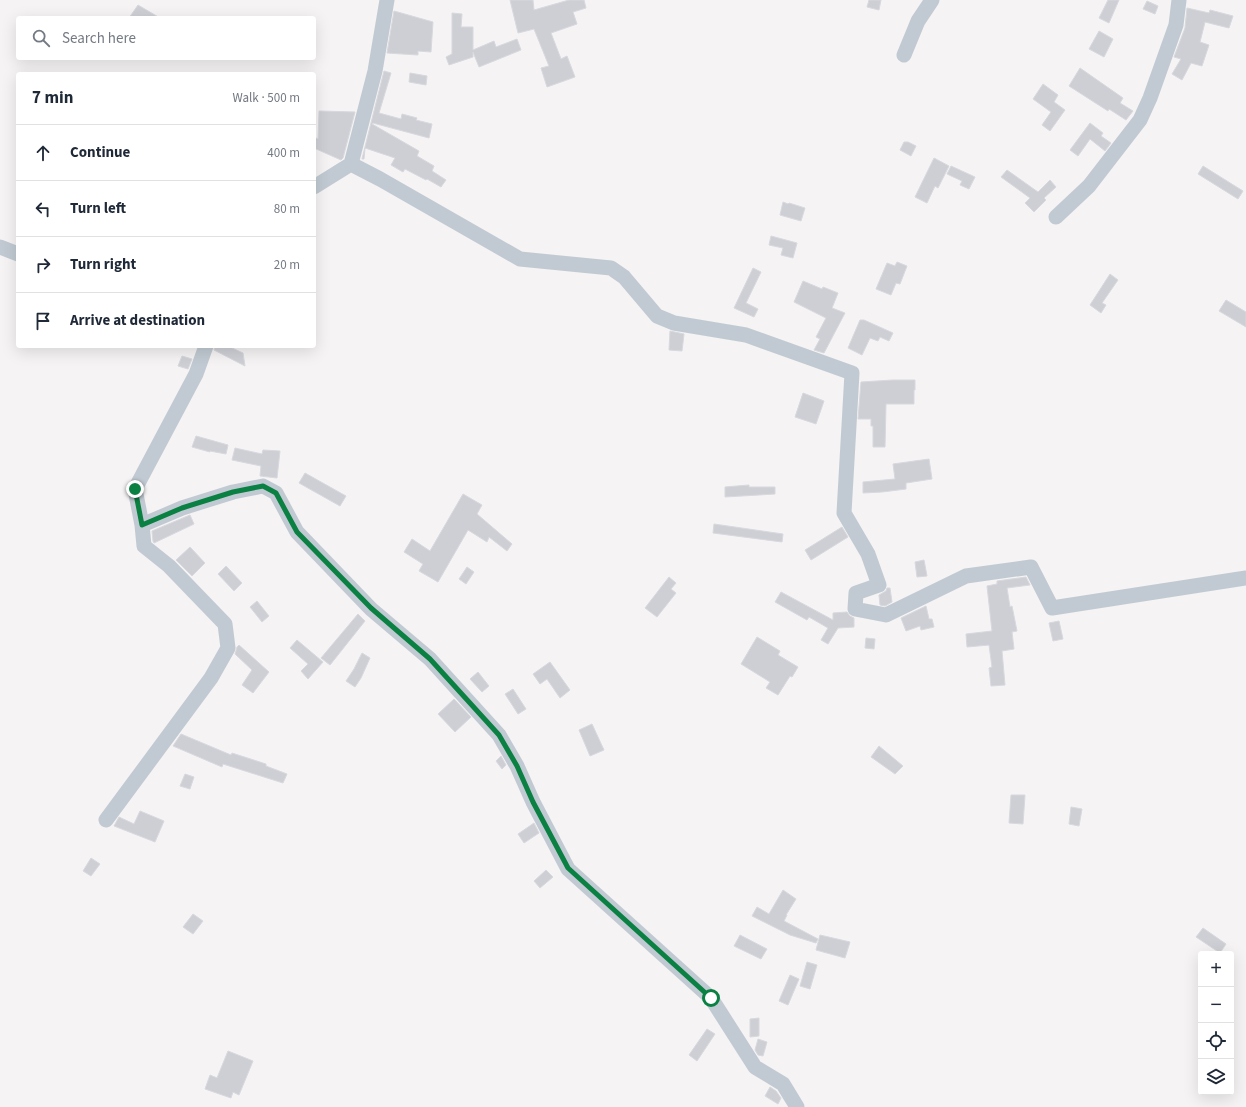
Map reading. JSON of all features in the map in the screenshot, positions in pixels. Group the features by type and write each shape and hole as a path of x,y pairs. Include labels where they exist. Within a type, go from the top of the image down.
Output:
{"street":[{"path":"316,186 351,164 375,71 387,0"},
{"path":"904,55 918,21 932,0"},
{"path":"1056,217 1089,186 1140,120 1150,98 1176,25 1179,0"},
{"path":"351,164 520,259 611,268 624,277 657,316 674,322 746,335 852,374 844,513 868,554 879,585 856,593 855,609 886,615 966,576 1031,567 1052,608 1246,578"},
{"path":"0,247 16,253"},
{"path":"106,820 211,678 228,648 225,624 169,566 144,546 142,525 135,489 196,374 205,348"},
{"path":"142,525 182,508 233,492 263,486 276,493 297,532 371,608 430,659 499,735 517,766 533,802 568,868 711,998 755,1067 783,1084 797,1107"}],"building":[{"path":"510,0 533,0 534,10 569,0 584,0 586,8 573,12 577,24 551,33 561,59 567,56 575,77 547,87 541,68 549,66 534,29 518,33"},
{"path":"869,0 881,0 879,10 867,7"},
{"path":"1108,0 1119,0 1109,23 1099,18"},
{"path":"1147,1 1158,6 1155,14 1143,9"},
{"path":"138,5 157,16 130,16"},
{"path":"1187,8 1209,13 1210,10 1233,16 1229,28 1205,22 1200,42 1209,45 1202,66 1191,63 1182,80 1172,74 1181,59 1174,57 1185,28"},
{"path":"394,11 433,22 431,52 418,51 418,55 387,53"},
{"path":"452,13 462,14 461,27 473,27 473,50 494,41 496,47 517,39 521,50 479,67 473,52 473,57 449,65 446,57 452,54"},
{"path":"1099,31 1113,39 1104,57 1089,49"},
{"path":"1080,68 1123,98 1120,103 1133,111 1126,120 1109,109 1108,111 1069,86"},
{"path":"384,71 391,73 379,113 401,119 402,114 417,118 416,120 432,124 429,138 373,123 372,124 419,151 417,156 434,166 432,171 446,180 441,187 405,169 403,172 391,165 395,158 365,148 364,159 362,159"},
{"path":"410,73 427,76 426,85 409,82"},
{"path":"1043,84 1058,95 1054,102 1065,110 1050,131 1042,125 1051,112 1033,99"},
{"path":"319,111 355,112 343,158 341,160 316,149 316,138 318,139"},
{"path":"1090,123 1103,133 1101,136 1111,143 1105,151 1090,139 1078,156 1070,150"},
{"path":"904,142 908,142 916,146 911,156 900,150"},
{"path":"934,158 949,166 938,188 935,186 927,203 915,197"},
{"path":"951,166 975,177 969,189 960,185 962,181 947,174"},
{"path":"1203,166 1243,191 1238,199 1198,174"},
{"path":"1007,170 1038,192 1050,180 1056,187 1044,198 1046,200 1034,212 1025,203 1030,198 1001,177"},
{"path":"783,202 805,208 801,221 780,215"},
{"path":"771,236 797,243 793,258 781,255 783,248 769,245"},
{"path":"897,262 907,266 900,284 896,283 891,295 876,289 887,263 895,266"},
{"path":"753,268 761,272 746,303 758,309 754,317 734,308"},
{"path":"1110,274 1118,280 1102,303 1106,305 1101,313 1090,305"},
{"path":"803,281 822,289 823,287 838,293 832,308 845,313 824,353 814,350 820,339 816,337 826,318 794,302"},
{"path":"1226,300 1246,312 1246,327 1219,311"},
{"path":"860,320 864,320 893,333 889,341 880,337 878,341 870,338 862,355 848,348"},
{"path":"670,331 684,334 682,351 669,350"},
{"path":"214,348 232,348 243,353 245,366 214,350"},
{"path":"182,356 192,359 188,369 178,366"},
{"path":"915,380 914,404 886,404 885,447 873,447 873,426 871,426 871,419 858,419 861,382"},
{"path":"803,393 824,401 816,424 795,417"},
{"path":"196,436 228,445 226,454 210,452 192,447"},
{"path":"235,448 262,454 263,450 280,451 277,478 260,476 261,466 232,460"},
{"path":"929,459 932,479 906,483 906,489 863,493 863,482 895,479 893,464"},
{"path":"305,473 346,496 340,506 299,483"},
{"path":"749,485 749,487 775,487 775,494 725,497 725,487"},
{"path":"463,494 482,505 477,514 512,544 507,551 489,537 487,542 468,530 438,582 419,571 423,564 404,552 412,539 430,551"},
{"path":"190,515 194,524 154,543 152,531"},
{"path":"714,524 783,534 782,542 713,533"},
{"path":"842,527 848,537 811,560 805,550"},
{"path":"190,547 205,563 192,576 176,560"},
{"path":"924,560 927,576 917,577 915,562"},
{"path":"226,566 242,583 234,591 218,574"},
{"path":"467,567 474,572 466,584 459,579"},
{"path":"669,577 676,583 671,589 676,593 657,617 645,608"},
{"path":"1026,577 1030,585 1007,588 1010,607 1012,606 1017,631 1012,632 1014,649 1002,651 1005,685 991,686 989,668 992,667 989,645 967,647 966,634 992,631 987,586 997,584 997,581"},
{"path":"887,588 890,588 892,602 885,606 880,605 879,595 886,591"},
{"path":"781,592 833,620 833,613 847,612 854,618 854,627 838,628 828,644 821,640 828,628 809,617 807,620 775,602"},
{"path":"257,601 269,616 262,622 250,607"},
{"path":"926,606 929,619 932,619 934,627 921,630 920,626 906,631 901,618"},
{"path":"358,614 365,621 330,665 321,658"},
{"path":"1059,621 1063,639 1053,641 1049,623"},
{"path":"757,637 780,651 778,655 798,667 792,677 790,676 778,695 766,688 770,682 741,664"},
{"path":"866,638 875,639 874,649 865,648"},
{"path":"297,640 323,662 308,679 301,671 308,664 290,648"},
{"path":"239,645 269,672 253,693 242,685 252,670 235,654"},
{"path":"362,653 370,658 355,687 346,681"},
{"path":"550,662 570,690 560,698 547,679 540,684 533,674"},
{"path":"478,672 489,686 482,692 470,679"},
{"path":"513,689 526,709 518,714 505,694"},
{"path":"454,699 471,717 455,732 438,714"},
{"path":"592,724 604,750 590,756 579,730"},
{"path":"181,734 231,755 232,753 266,764 266,766 287,774 283,783 223,764 222,767 173,746"},
{"path":"879,746 903,766 895,774 871,757"},
{"path":"501,756 506,765 502,769 496,761"},
{"path":"185,774 194,777 190,789 180,786"},
{"path":"1011,795 1025,795 1023,824 1009,823"},
{"path":"1071,807 1082,809 1079,826 1069,824"},
{"path":"140,811 164,821 155,842 114,826 119,817 134,824"},
{"path":"534,823 539,833 524,843 518,834"},
{"path":"91,858 100,864 91,876 83,871"},
{"path":"546,870 553,877 540,888 534,881"},
{"path":"783,890 796,899 784,921 818,939 816,943 790,935 752,916 757,907 769,914"},
{"path":"193,914 203,921 193,934 183,927"},
{"path":"1203,928 1226,944 1221,951 1217,951 1196,937"},
{"path":"740,935 767,949 761,959 734,946"},
{"path":"820,935 850,942 845,958 816,950"},
{"path":"807,962 817,965 810,989 800,986"},
{"path":"790,975 799,979 788,1005 779,1001"},
{"path":"759,1018 759,1036 750,1037 750,1019"},
{"path":"707,1029 715,1034 697,1061 689,1055"},
{"path":"758,1039 767,1042 763,1056 758,1055 755,1050"},
{"path":"228,1051 253,1061 239,1095 233,1092 231,1098 205,1089 210,1075 217,1078"},
{"path":"770,1087 776,1091 781,1098 778,1104 765,1096"}],"route":[{"path":"135,489 142,525 182,508 233,492 263,486 276,493 297,532 371,608 430,659 499,735 517,766 533,802 568,868 711,998"}]}
